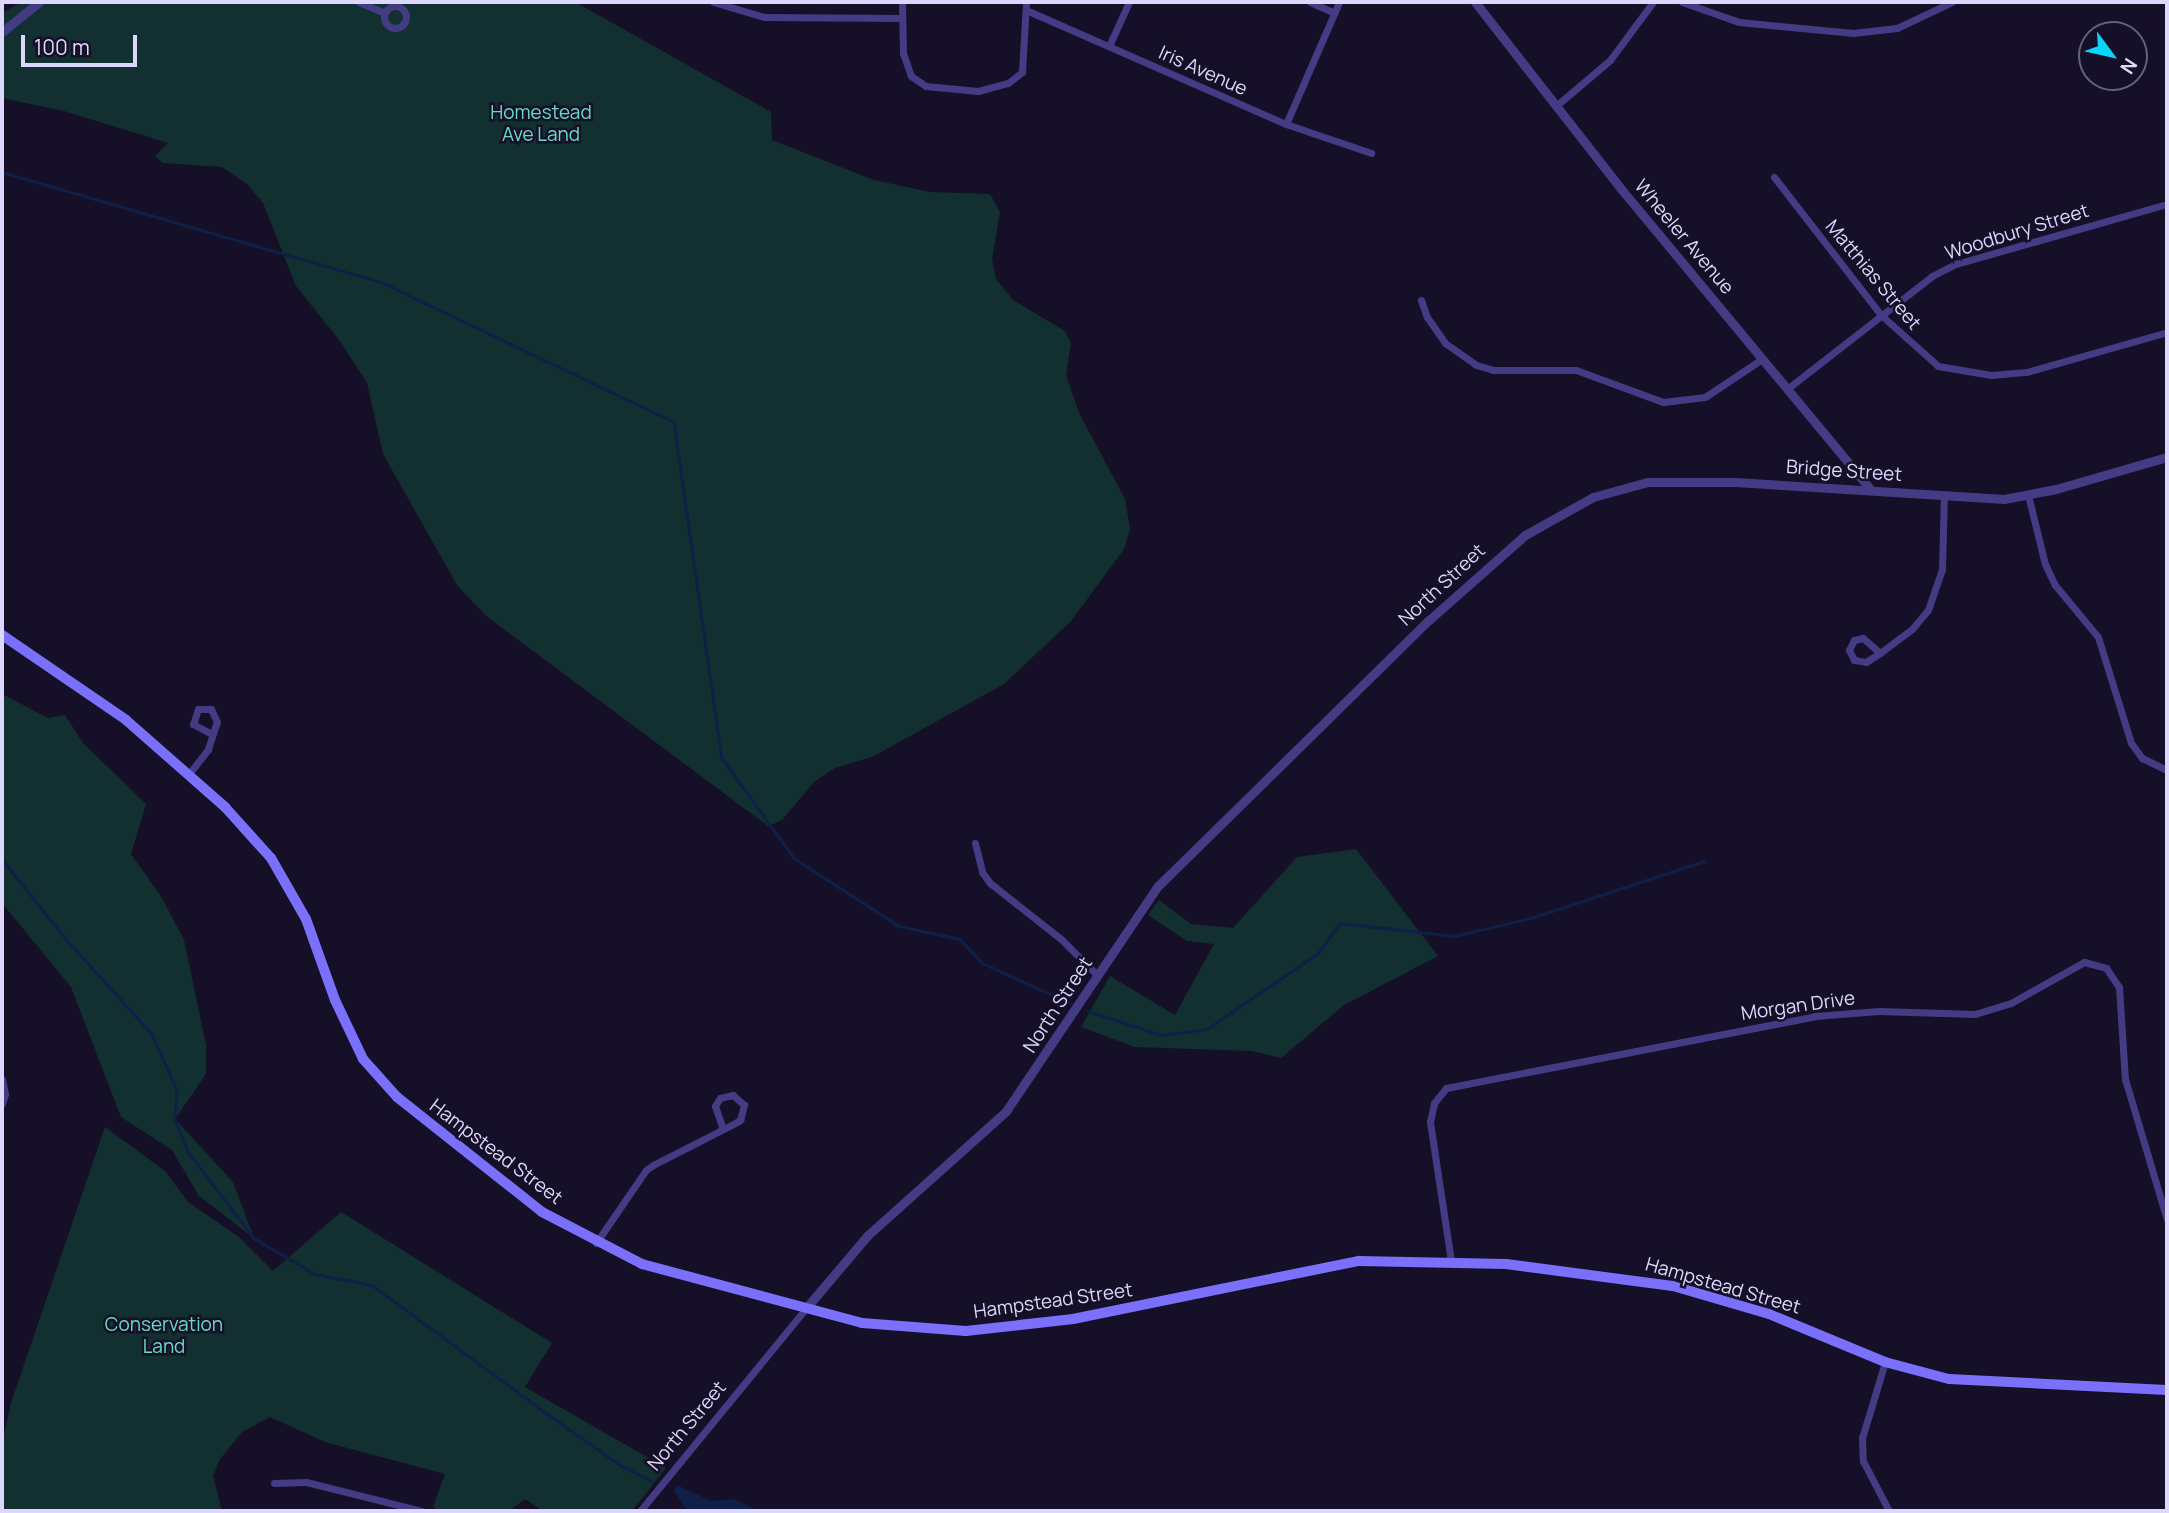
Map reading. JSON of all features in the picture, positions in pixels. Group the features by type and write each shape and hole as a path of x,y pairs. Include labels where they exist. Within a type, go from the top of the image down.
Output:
{"main road":[{"name":"Hampstead Street","path":"2,635 119,715 225,807 275,865 306,919 352,1037 380,1079 489,1174 596,1243 642,1264 871,1325 965,1331 1073,1320 1359,1261 1451,1261 1630,1277 1673,1286 1769,1314 1885,1362 1949,1380 2167,1390"}],"street":[{"path":"2,32 39,2"},
{"path":"359,2 385,13"},
{"path":"713,2 764,17 902,18"},
{"path":"902,2 903,53 911,76 926,86 960,90 1008,83 1024,63 1026,6"},
{"path":"1109,46 1129,2"},
{"path":"1310,2 1335,13"},
{"path":"1286,124 1339,2"},
{"name":"Wheeler Avenue","path":"1475,2 1871,490"},
{"path":"1557,105 1610,60 1653,2"},
{"path":"1682,2 1725,19 1853,33 1897,28 1952,2"},
{"name":"Iris Avenue","path":"1026,6 1109,46 1286,124 1371,153"},
{"name":"Matthias Street","path":"1774,177 1881,315 1938,366 1991,375 2027,372 2167,332"},
{"name":"Woodbury Street","path":"1787,389 1932,276 1956,264 2167,204"},
{"path":"1421,300 1445,343 1476,365 1493,370 1576,370 1663,402 1706,397 1762,359"},
{"name":"Bridge Street","path":"1525,535 1593,496 1648,482 1944,495 2028,495 2167,457"},
{"path":"1880,653 1912,629 1932,603 1942,569 1944,495"},
{"path":"2028,495 2045,564 2055,585 2098,637 2131,743 2142,758 2167,770"},
{"name":"North Street","path":"640,1511 868,1235 1006,1111 1098,976 1137,912 1176,867 1429,620 1525,535"},
{"path":"188,775 208,749 212,734"},
{"path":"975,843 982,872 990,883 1062,939 1098,976"},
{"name":"Morgan Drive","path":"1451,1261 1430,1122 1434,1103 1446,1088 1815,1016 1879,1011 1975,1014 2011,1003 2084,962 2106,968 2119,987 2125,1079 2167,1220"},
{"path":"2,1079 2,1104"},
{"path":"596,1243 646,1170 740,1120 744,1112 741,1099 733,1095 720,1098 715,1106 723,1129"},
{"path":"1885,1362 1865,1421 1862,1449 1869,1477 1889,1511"},
{"path":"274,1483 306,1482 422,1511"}],"green space":[{"name":"Homestead Ave Land","path":"22,2 575,2 771,112 772,140 874,180 930,192 990,194 1000,212 992,259 996,279 1013,300 1065,331 1071,343 1066,375 1079,413 1125,499 1130,529 1124,549 1071,621 1004,684 872,757 835,768 815,781 782,820 768,826 485,615 457,585 383,454 367,383 340,341 296,286 263,203 247,184 222,167 163,163 155,156 168,143 64,111 2,98 2,13"},
{"path":"2,694 48,718 65,715 83,743 146,804 131,854 162,898 184,940 206,1045 206,1074 175,1119 233,1182 254,1238 199,1196 172,1150 121,1117 71,987 2,903"},
{"path":"1356,849 1438,956 1344,1005 1281,1058 1252,1051 1135,1047 1081,1027 1110,976 1175,1015 1214,944 1187,941 1148,915 1159,900 1191,924 1233,928 1297,857"},
{"name":"Conservation Land","path":"105,1127 165,1171 188,1202 239,1237 273,1271 341,1212 552,1343 525,1387 666,1468 632,1511 543,1511 525,1499 509,1511 441,1511 433,1507 445,1474 325,1442 270,1417 242,1432 220,1459 213,1476 222,1511 2,1511 2,1443 11,1403"}],"water":[{"path":"677,1485 711,1501 734,1499 758,1511 687,1511 674,1491"}],"waterway":[{"path":"2,172 383,283 674,422 722,758 794,858 899,926 960,939 982,963 1070,1003"},
{"path":"2,859 66,939 152,1034 177,1090 175,1119 189,1153 254,1238 315,1274 372,1285 546,1413 622,1466 652,1481"},
{"path":"1088,1011 1162,1035 1207,1029 1318,953 1340,923 1454,936 1531,918 1704,861"}]}
